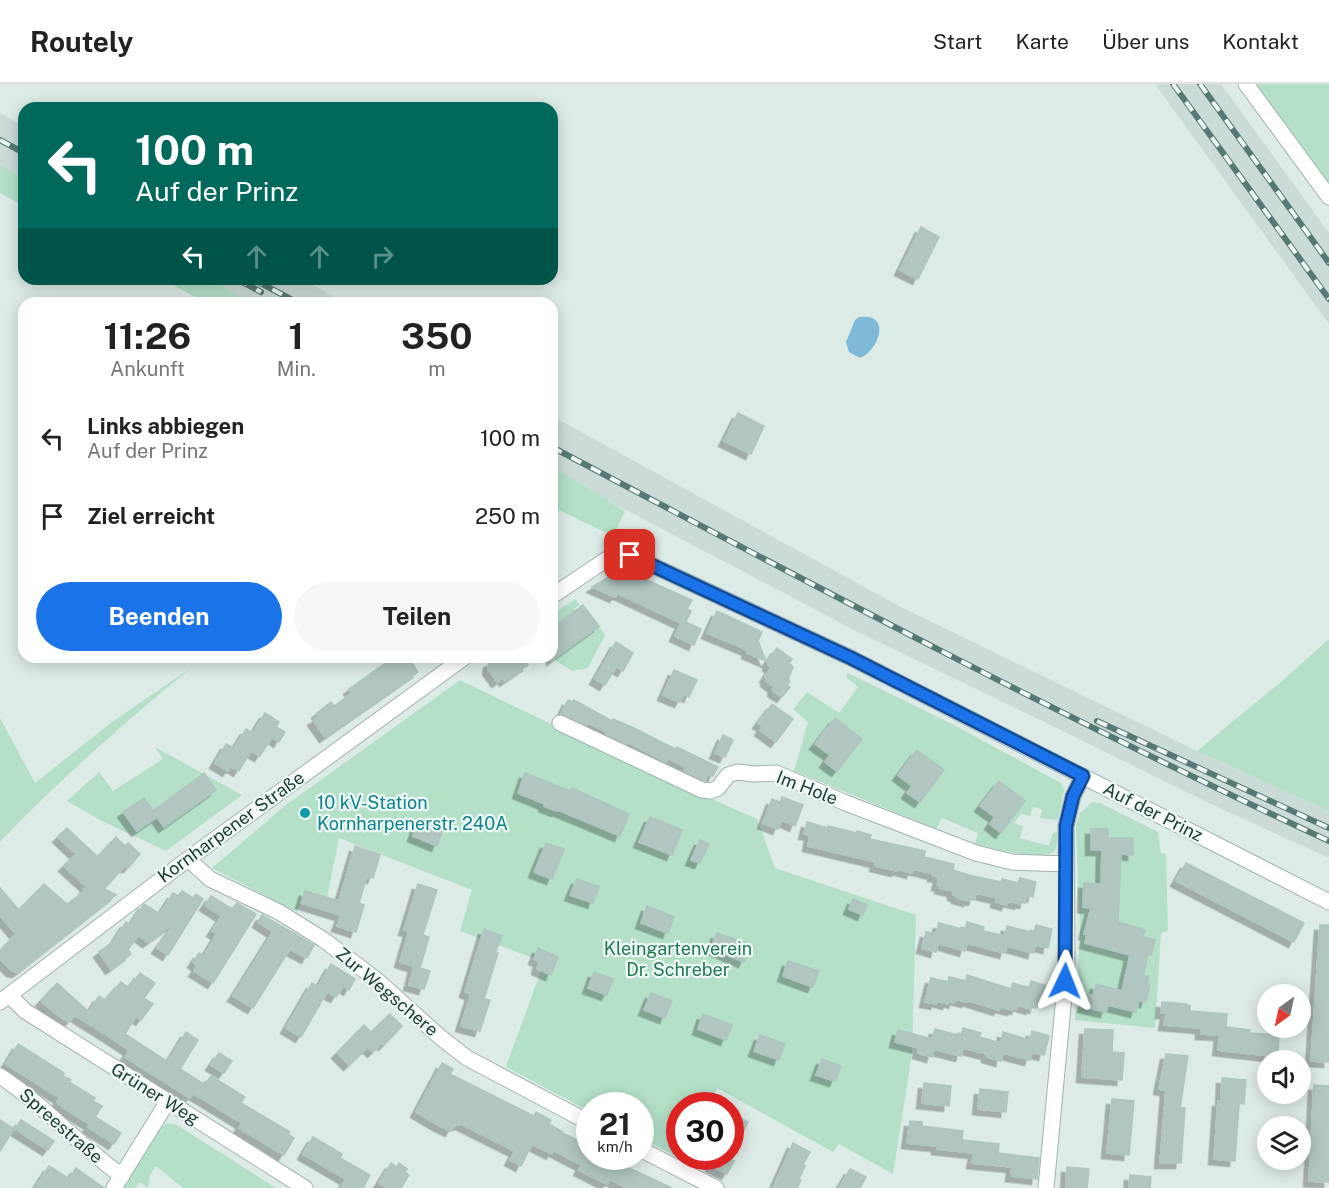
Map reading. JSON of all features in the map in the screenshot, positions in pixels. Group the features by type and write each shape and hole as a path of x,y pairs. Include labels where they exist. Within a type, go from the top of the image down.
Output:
{"street":[{"path":"1246,84 1329,196"},
{"name":"Auf der Prinz","path":"558,592 604,560 619,554 630,555 841,653 1329,902"},
{"name":"Kornharpener Straße","path":"4,999 188,859 457,663"},
{"name":"Im Hole","path":"560,723 702,790 711,791 718,788 728,775 737,772 776,773 846,803 976,853 1012,862 1066,864"},
{"path":"1046,1188 1066,964 1066,826 1073,796 1083,776"},
{"name":"Zur Wegschere","path":"188,859 210,879 279,912 324,940 378,981 467,1058 576,1116"},
{"name":"Grüner Weg","path":"4,999 305,1188"},
{"name":"Spreestraße","path":"0,1076 66,1127 106,1165 118,1182 168,1101"},
{"path":"654,1156 716,1188"}],"shaded area":[{"path":"1155,84 1221,84 1329,233 1329,324"},
{"path":"0,113 18,124 18,177 0,167"},
{"path":"214,285 313,285 335,297 236,297"},
{"path":"558,419 899,606 1197,751 1329,811 1329,858 1209,803 854,630 558,474"}],"green space":[{"path":"1254,84 1329,84 1329,186"},
{"path":"0,165 18,176 18,203 0,193"},
{"path":"173,285 220,285 242,297 195,297"},
{"path":"558,470 625,511 613,536 558,510"},
{"path":"575,599 580,605 574,609 576,611 558,624 558,611"},
{"path":"599,626 605,635 588,668 572,671 558,662 558,657"},
{"path":"1329,639 1329,811 1197,751 1282,681"},
{"path":"191,668 93,752 0,842 0,718 35,783 112,722"},
{"path":"848,673 950,723 1061,783 1064,790 1058,820 1040,818 1042,809 1033,807 1030,816 1021,814 1014,823 1023,826 1020,838 1049,846 1053,833 1057,832 1057,844 1054,851 1048,854 1028,855 975,844 978,833 942,818 936,829 794,771 808,722 793,709 807,692 839,713 858,687 846,677"},
{"name":"Kleingartenverein Dr. Schreber","path":"460,680 644,769 757,819 775,868 916,915 912,1053 893,1174 839,1144 833,1152 744,1103 744,1092 724,1092 717,1088 715,1092 666,1092 666,1151 654,1145 654,1092 576,1092 576,1104 506,1067 544,962 460,931 472,890 339,838 327,898 301,903 297,912 212,868 286,805"},
{"path":"155,747 242,795 166,851 100,820 67,801 99,772 113,791 163,759"},
{"path":"1092,802 1100,803 1158,832 1161,853 1166,854 1168,931 1161,933 1155,1028 1075,1020 1080,932 1076,825 1080,813"},
{"path":"167,1123 177,1125 276,1188 183,1188 156,1166 150,1175 148,1188 140,1182 135,1188 123,1188 159,1130"}],"water":[{"path":"859,317 870,317 879,326 877,341 867,354 860,358 849,352 846,342 855,320"}],"building":[{"path":"921,227 939,237 918,279 900,270"},
{"path":"738,413 764,426 751,454 724,441"},
{"path":"622,569 692,600 687,609 691,611 686,622 701,629 694,645 675,636 681,623 617,593 615,597 592,587"},
{"path":"583,605 599,626 558,656 558,624"},
{"path":"717,611 762,632 758,641 766,661 747,653 748,650 707,633"},
{"path":"616,642 633,653 623,671 616,667 605,685 595,679"},
{"path":"777,648 792,659 789,663 793,667 787,685 790,687 782,697 773,691 774,687 766,681 765,677 771,668 767,662"},
{"path":"386,663 412,663 418,672 325,737 313,720 319,716 317,713 331,702 334,706 352,693 349,689"},
{"path":"489,663 526,663 528,665 505,681 503,678 497,682 488,669"},
{"path":"674,670 697,680 689,697 684,694 680,702 663,695"},
{"path":"568,700 573,702 574,700 612,721 613,719 634,728 718,767 713,776 708,774 705,780 684,771 686,767 668,758 666,762 628,742 627,744 606,734 607,732 589,723 587,725 561,714"},
{"path":"772,704 793,719 776,742 760,730 763,726 758,723"},
{"path":"265,713 279,722 276,727 285,732 279,742 272,737 260,756 251,751 239,771 231,766 228,771 215,763 226,744 234,748 246,729 253,733"},
{"path":"835,718 862,739 837,771 825,762 830,755 815,744"},
{"path":"723,735 733,740 725,757 715,753"},
{"path":"917,750 944,770 920,802 907,793 912,786 898,775"},
{"path":"204,773 216,790 164,827 157,817 137,831 123,812 144,798 153,811"},
{"path":"525,773 570,791 572,788 629,814 620,836 544,806 545,804 518,793"},
{"path":"999,781 1025,801 1001,833 990,824 995,817 980,806"},
{"path":"782,797 803,805 795,826 782,820 778,829 763,823 772,799 780,802"},
{"path":"650,817 682,830 672,855 639,842"},
{"path":"418,821 443,830 437,846 413,836"},
{"path":"807,822 828,828 828,826 857,833 857,831 871,835 870,839 925,851 924,857 954,864 953,870 969,875 1001,882 1002,879 1018,883 1020,878 1036,882 1033,897 1027,896 1025,903 1020,904 1008,901 1007,905 996,902 997,898 976,893 974,900 957,898 953,895 953,891 937,885 939,877 933,876 934,874 913,869 912,873 897,869 897,871 875,866 876,862 808,846 810,835 804,834"},
{"path":"67,828 98,857 116,837 125,846 128,843 140,854 129,867 124,867 104,889 116,895 18,972 12,971 0,959 0,951 16,934 0,915 0,888 19,910 44,884 67,904 86,890 84,889 87,887 64,866 76,854 58,837"},
{"path":"1091,829 1108,829 1108,838 1133,838 1133,855 1121,854 1118,922 1145,930 1143,937 1155,940 1151,955 1148,954 1143,975 1149,977 1147,985 1150,985 1146,1002 1139,1000 1136,1012 1108,1005 1106,1012 1083,1007 1086,994 1093,996 1096,984 1122,991 1130,955 1085,943 1087,935 1084,934 1091,908 1083,907 1084,883 1101,884 1102,850 1091,850"},
{"path":"700,840 709,844 700,863 691,860"},
{"path":"546,843 564,849 552,879 534,872"},
{"path":"355,846 380,855 373,878 367,876 359,903 364,905 356,932 337,926 341,915 301,903 305,891 339,901"},
{"path":"1186,863 1304,923 1294,942 1176,881"},
{"path":"577,879 599,887 593,903 570,895"},
{"path":"418,884 437,890 423,935 429,937 420,968 400,962 409,931 404,930"},
{"path":"182,891 193,898 196,894 203,899 168,955 157,948 176,922 148,942 138,935 128,950 131,954 111,969 99,952 114,941 126,922 130,925 144,904 160,914 173,893 178,896"},
{"path":"211,896 232,909 237,903 256,914 213,983 194,971 198,966 193,962 199,953 204,956 217,934 212,931 222,916 205,905"},
{"path":"853,899 867,905 863,915 849,909"},
{"path":"647,906 674,917 668,933 641,923"},
{"path":"262,915 314,945 307,958 290,949 253,1008 233,996 273,932 258,922"},
{"path":"967,922 984,927 983,931 1005,936 1007,926 1034,933 1036,925 1052,929 1048,948 1035,945 1033,953 1007,946 1005,953 967,943 965,951 938,943 936,952 922,948 926,932 936,934 939,923 965,930"},
{"path":"1320,925 1329,925 1329,1062 1311,1061"},
{"path":"484,929 502,936 495,953 498,953 484,999 490,1000 480,1031 461,1026 471,994 465,992"},
{"path":"717,933 751,945 744,962 711,948"},
{"path":"538,948 558,957 551,975 537,969 539,961 534,959"},
{"path":"788,961 819,971 813,987 783,976"},
{"path":"331,964 355,979 349,990 343,986 336,997 327,992 301,1037 286,1028 312,983 318,987"},
{"path":"414,966 430,971 424,989 409,985"},
{"path":"594,972 613,979 607,995 588,988"},
{"path":"140,973 155,983 144,998 153,1004 141,1020 136,1016 125,1034 168,1062 186,1032 198,1040 180,1069 205,1085 211,1076 245,1097 241,1103 290,1132 288,1134 294,1138 284,1155 239,1128 242,1123 193,1093 190,1098 125,1057 129,1050 75,1015 69,1022 41,1001 57,983 89,1012 99,996 105,1000 121,982 129,988"},
{"path":"967,975 1011,989 1013,983 1029,988 1031,981 1047,986 1043,1001 1037,1000 1035,1008 1031,1007 1031,1009 1018,1005 1017,1009 1000,1007 999,1010 967,1000 967,1002 955,999 954,1003 949,1001 948,1004 937,1001 936,1004 925,1002 931,978 948,982 949,977 966,981"},
{"path":"651,993 672,1001 665,1018 644,1010"},
{"path":"1162,1002 1186,1004 1190,1006 1190,1011 1227,1014 1226,1027 1250,1030 1250,1033 1257,1033 1257,1038 1279,1038 1278,1050 1257,1050 1257,1055 1218,1050 1220,1035 1201,1034 1201,1028 1164,1025 1166,1013 1161,1013"},
{"path":"390,1014 402,1026 384,1045 382,1043 373,1052 368,1047 349,1065 337,1053 364,1025 371,1032"},
{"path":"703,1014 732,1025 726,1040 698,1029"},
{"path":"963,1028 981,1033 979,1037 1001,1043 1003,1032 1030,1040 1032,1031 1049,1036 1044,1055 1032,1052 1030,1060 1003,1053 1001,1061 987,1057 987,1054 963,1048 961,1056 934,1049 932,1057 918,1053 919,1048 895,1042 898,1030 932,1039 935,1029 961,1036"},
{"path":"1085,1029 1113,1030 1112,1052 1124,1053 1122,1080 1082,1077"},
{"path":"760,1035 785,1044 779,1060 754,1051"},
{"path":"18,1044 64,1073 63,1076 71,1080 69,1082 95,1098 93,1101 102,1106 95,1117 121,1133 114,1144 88,1127 90,1124 64,1108 57,1102 60,1098 6,1064"},
{"path":"219,1053 232,1061 224,1073 211,1065"},
{"path":"1166,1054 1188,1056 1180,1108 1185,1108 1181,1163 1160,1163 1166,1090 1159,1089"},
{"path":"822,1059 841,1066 835,1081 816,1075"},
{"path":"442,1063 453,1069 450,1074 534,1116 536,1112 551,1120 549,1124 576,1140 576,1162 553,1150 552,1154 532,1144 521,1166 510,1160 515,1151 461,1124 453,1126 451,1131 416,1112"},
{"path":"1222,1078 1246,1080 1244,1104 1239,1103 1235,1161 1214,1159"},
{"path":"924,1083 951,1086 949,1106 922,1103"},
{"path":"1314,1085 1329,1086 1329,1182 1309,1181"},
{"path":"980,1089 1008,1092 1006,1112 978,1109"},
{"path":"1112,1099 1134,1101 1129,1155 1107,1153"},
{"path":"0,1120 14,1129 0,1151"},
{"path":"21,1120 54,1141 48,1150 15,1129"},
{"path":"910,1121 922,1122 922,1126 963,1131 962,1140 999,1144 998,1153 1039,1158 1037,1179 1011,1176 1012,1167 972,1163 974,1153 907,1143"},
{"path":"313,1137 342,1154 340,1158 370,1175 363,1188 341,1188 346,1179 303,1154"},
{"path":"793,1143 810,1152 803,1165 805,1166 799,1179 801,1180 797,1188 773,1188"},
{"path":"391,1163 397,1167 399,1163 407,1169 405,1172 409,1175 401,1188 387,1188 379,1183"},
{"path":"49,1166 69,1179 76,1168 104,1188 35,1188"},
{"path":"1067,1167 1089,1169 1087,1188 1066,1188"},
{"path":"850,1169 866,1177 860,1188 839,1188"},
{"path":"579,1170 633,1170 672,1188 627,1188 610,1179 607,1184"},
{"path":"1130,1175 1151,1177 1150,1188 1129,1188"}],"railway":[{"path":"1173,84 1329,299"},
{"path":"1200,84 1329,263"},
{"path":"0,140 18,150"},
{"path":"248,285 261,292"},
{"path":"264,285 287,297"},
{"path":"558,450 1035,699 1329,841"},
{"path":"1097,721 1329,828"}],"place":[{"name":"10 kV-Station Kornharpenerstr. 240A","path":"305,813"}],"route":[{"path":"630,555 718,594 851,658 1083,776 1073,796 1066,826 1065,981"}]}
